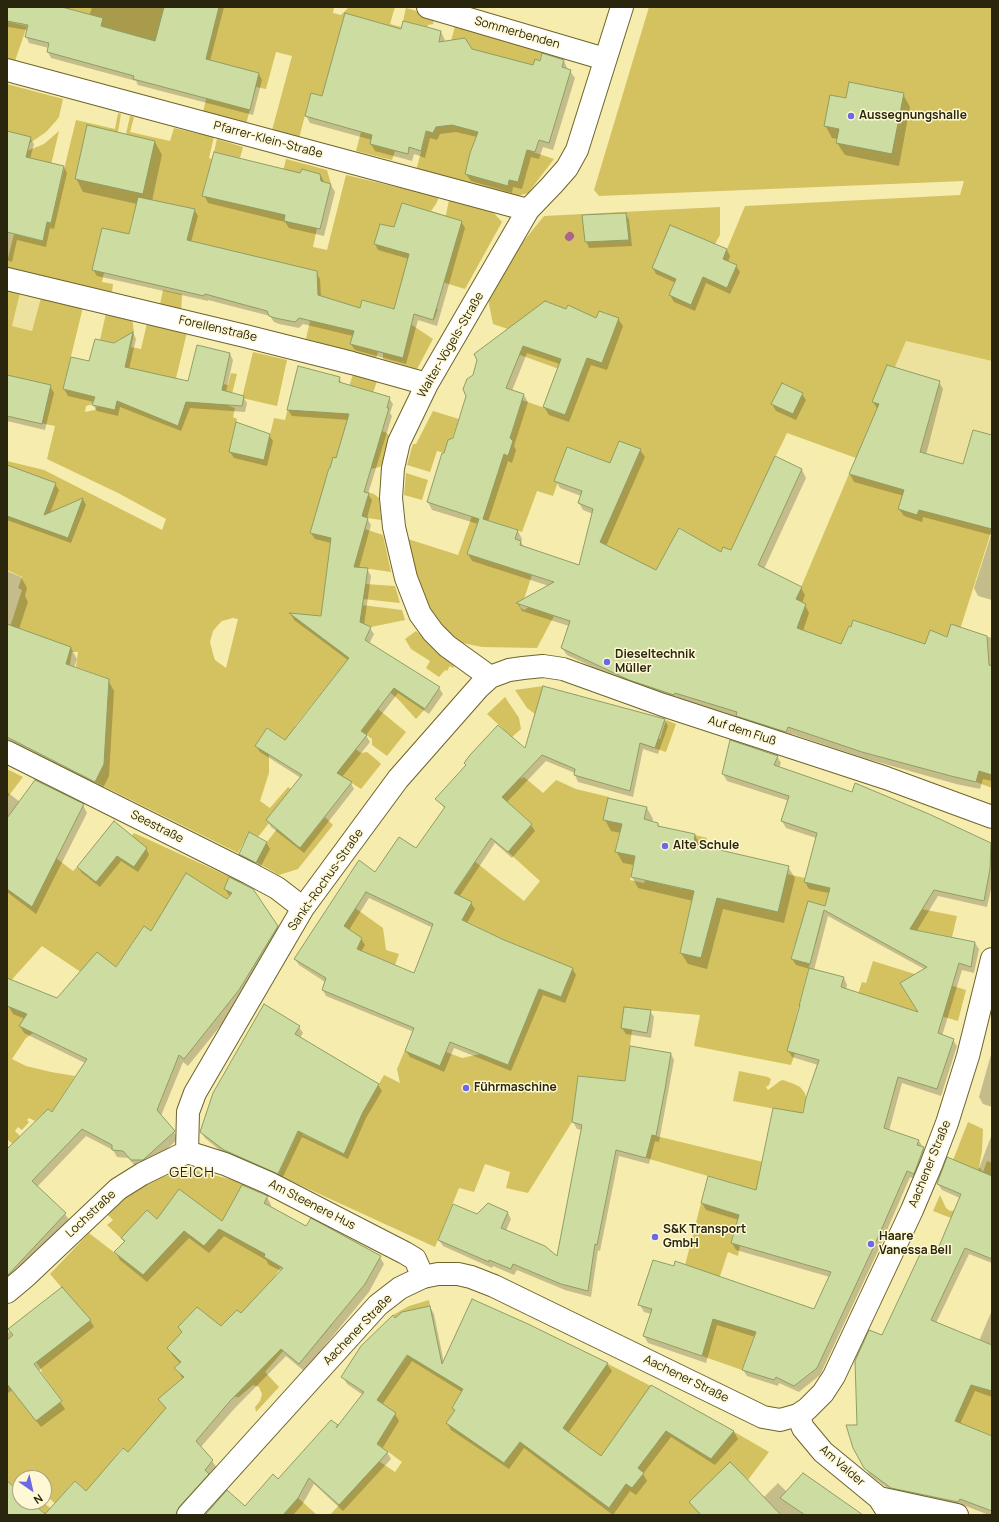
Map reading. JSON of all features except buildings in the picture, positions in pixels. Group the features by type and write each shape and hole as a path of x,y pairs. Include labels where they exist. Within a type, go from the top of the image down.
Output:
{"street":[{"name":"Sommerbenden","path":"428,7 605,59"},
{"name":"Walter-Vögels-Straße","path":"490,677 447,646 426,624 410,592 400,559 394,527 391,498 393,468 399,442 427,384 528,210 567,168 576,150 622,7"},
{"name":"Pfarrer-Klein-Straße","path":"7,70 528,210"},
{"name":"Forellenstraße","path":"7,279 352,362 427,384"},
{"name":"Auf dem Fluß","path":"490,677 509,670 523,668 543,666 563,669 671,707 886,778 992,817"},
{"name":"Sankt-Rochus-Straße","path":"187,1152 188,1112 195,1093 303,908 398,779 479,687 490,677"},
{"name":"Seestraße","path":"7,752 249,873 277,888 303,908"},
{"name":"Aachener Straße","path":"188,1515 378,1305 400,1288 423,1277 438,1274 458,1274 483,1281 763,1417 780,1420 798,1415 815,1402 830,1384 912,1210 931,1165 961,1081 992,958"},
{"name":"Am Steenere Hus","path":"187,1152 225,1164 269,1184 405,1253 415,1259 423,1277"},
{"name":"Lochstraße","path":"7,1292 25,1277 114,1192 142,1174 187,1152"},
{"name":"Am Valder","path":"798,1415 803,1428 823,1452 885,1506"},
{"path":"885,1506 957,1515"}],"shaded area":[{"path":"7,7 9,7 9,22 27,26 15,61 7,59"},
{"path":"34,7 334,7 333,13 341,15 349,7 395,7 390,24 401,27 395,52 449,49 456,22 543,48 535,76 527,150 554,159 528,193 511,198 415,174 430,119 416,123 408,154 395,151 392,160 356,151 361,132 349,128 311,93 298,142 271,134 292,56 276,52 266,89 256,87 245,128 202,116 209,87 152,52 57,12 49,43 37,40 44,13"},
{"path":"649,7 992,7 992,361 906,341 856,458 787,433 702,614 690,534 680,528 657,571 594,554 631,471 567,447 553,496 537,491 522,532 483,519 502,454 505,455 513,441 510,438 519,411 519,399 565,415 573,394 559,369 509,351 511,330 493,324 488,299 513,254 544,216 720,207 720,235 715,244 717,273 745,206 960,195 964,181 599,196 594,190"},
{"path":"406,8 435,16 433,24 428,25 427,27 403,21"},
{"path":"7,84 63,99 59,117 46,132 30,143 27,151 44,144 59,131 45,190 7,212"},
{"path":"118,113 121,114 118,132 126,134 130,116 134,117 130,132 170,141 174,128 199,134 201,129 215,132 209,158 212,159 206,183 282,176 286,159 327,170 331,184 295,175 284,220 317,228 313,247 327,250 346,175 439,197 431,211 444,215 446,215 449,200 492,211 502,222 465,289 426,277 411,301 438,309 434,320 362,301 359,312 412,325 433,339 417,369 383,359 383,353 378,352 376,358 306,339 317,289 310,270 280,262 273,287 256,257 195,242 190,261 150,223 132,219 129,234 136,235 104,273 102,282 113,284 112,292 7,269 7,262 14,234 43,241 47,222 51,223 76,120 115,129"},
{"path":"217,139 243,147 240,158 214,152"},
{"path":"7,285 21,289 12,326 32,331 42,294 84,303 63,389 83,394 96,386 93,404 86,406 85,412 95,410 97,406 115,410 130,347 126,340 120,339 114,343 100,340 107,309 132,315 134,334 131,347 141,349 148,319 188,328 172,395 223,384 228,385 231,373 237,374 229,406 235,408 233,417 237,419 231,443 264,460 274,418 285,420 288,408 302,406 329,413 333,397 343,406 353,374 377,381 373,393 354,423 385,432 390,436 382,466 345,472 329,468 325,481 374,494 379,498 381,520 368,518 365,529 383,535 391,572 350,566 324,617 322,638 350,657 295,726 338,760 350,745 361,753 367,752 378,761 381,764 361,789 267,728 255,746 269,754 269,773 260,801 270,808 288,787 291,789 270,815 273,818 258,837 249,832 238,853 95,782 104,764 109,679 76,667 78,652 72,652 70,665 7,643 7,636 22,590 18,588 22,577 7,570 7,461 44,470 162,530 166,519 118,493 47,459 55,426 34,422 7,375","holes":["233,618 238,619 226,668 215,660 210,642 213,631 222,621"]},
{"path":"21,289 42,294 32,331 12,326"},
{"path":"163,290 182,294 181,314 159,309"},
{"path":"906,341 992,361 992,435 973,430 963,464 920,452 940,381 894,368"},
{"path":"253,352 287,360 277,406 242,398"},
{"path":"433,411 459,419 452,439 448,440 445,450 448,454 437,451 430,472 407,465 413,444 416,444"},
{"path":"406,473 428,480 422,500 404,495"},
{"path":"849,474 927,496 965,522 992,529 957,639 942,635 938,648 879,637 849,626 840,649 813,634 795,632 796,599"},
{"path":"472,516 479,519 467,554 532,575 524,599 520,602 520,607 524,610 529,607 554,616 537,648 482,647 458,642 440,623 429,607 413,563 408,539 458,555"},
{"path":"365,584 395,586 400,603 363,599"},
{"path":"362,605 402,610 405,620 371,627 339,619"},
{"path":"416,631 455,665 453,668 450,666 447,671 445,670 439,677 426,668 430,661 411,649 405,639"},
{"path":"373,673 425,709 416,719 398,699 386,689"},
{"path":"543,686 535,714 527,708 515,690"},
{"path":"505,697 519,718 521,729 512,737 487,714"},
{"path":"378,709 406,732 387,756 372,745 372,739 361,731"},
{"path":"666,720 676,724 666,752 641,744 643,734 660,739"},
{"path":"7,769 23,777 7,798"},
{"path":"979,771 992,775 992,788 976,782"},
{"path":"524,777 543,793 556,780 576,789 609,797 604,820 622,824 615,851 635,856 630,880 644,883 645,880 682,889 695,835 707,838 680,953 701,958 717,898 778,912 787,874 809,879 830,888 816,943 801,939 795,944 791,958 810,963 795,1021 795,1053 791,1065 694,1046 700,1015 635,1009 625,1081 578,1076 572,1122 528,1193 506,1188 510,1172 485,1164 474,1192 459,1188 435,1247 278,1175 299,1130 303,1131 302,1134 344,1154 363,1112 384,1075 400,1083 397,1069 410,1038 462,1058 480,1054 508,1065 538,988 561,997 572,968 504,940 411,895 436,880 455,892 473,866 429,830 431,826 524,901 540,881 508,852 532,824 514,808 489,801"},
{"path":"325,817 333,825 298,869 279,875 256,862 267,842 277,829 300,848"},
{"path":"134,833 239,881 227,899 186,873 153,933 143,927 122,959 100,985 42,946 7,985 7,889 47,851 73,871 77,867 96,882"},
{"path":"906,906 957,916 952,937 909,929"},
{"path":"355,908 383,928 386,950 399,954 395,965 357,949 362,938 344,926"},
{"path":"873,961 966,990 958,1021 930,1013 886,1015 889,1005 886,1002 866,995 862,997 852,1011 862,982 866,983"},
{"path":"7,1006 39,1019 33,1033 26,1038 12,1059 26,1066 75,1076 52,1112 48,1109 35,1121 29,1118 27,1120 29,1122 22,1130 18,1127 15,1131 24,1140 17,1148 7,1139"},
{"path":"739,1071 768,1077 771,1079 769,1085 766,1087 768,1090 783,1080 800,1087 805,1093 806,1098 802,1114 733,1101"},
{"path":"968,1122 983,1129 982,1151 979,1167 983,1172 987,1161 992,1163 992,1176 953,1160"},
{"path":"652,1135 796,1170 787,1199 646,1158"},
{"path":"194,1170 245,1183 242,1191 288,1216 272,1247 270,1245 264,1257 281,1267 273,1279 332,1325 299,1364 283,1351 265,1372 279,1387 256,1412 255,1407 260,1401 262,1394 259,1387 253,1385 239,1397 234,1397 261,1369 187,1367 181,1374 200,1393 180,1423 128,1452 122,1448 115,1457 101,1504 75,1481 61,1496 62,1510 52,1501 52,1470 12,1470 12,1485 11,1484 7,1487 7,1360 48,1412 62,1401 41,1372 42,1371 36,1362 90,1320 50,1274 89,1233 133,1267 142,1258 107,1225 113,1220 107,1214 126,1196 163,1177 178,1172"},
{"path":"940,1195 946,1208 950,1211 955,1210 951,1218 933,1211"},
{"path":"701,1203 739,1215 732,1238 741,1241 738,1256 728,1252 719,1279 684,1269"},
{"path":"429,1300 434,1323 420,1343 393,1315 409,1306"},
{"path":"713,1319 757,1328 742,1370 702,1356"},
{"path":"585,1352 674,1398 673,1399 692,1410 693,1408 769,1452 748,1480 745,1515 330,1515 375,1465 367,1453 395,1472 402,1462 375,1442 392,1420 379,1411 383,1404 372,1396 393,1366 398,1369 408,1355 468,1381 452,1408 513,1451"},
{"path":"960,1382 992,1391 992,1436 959,1423 956,1432 915,1393"},
{"path":"298,1498 317,1515 286,1515 284,1513"},
{"path":"40,1510 52,1510 55,1512 46,1515"}],"place":[{"name":"Aussegnungshalle","path":"851,116"},
{"name":"Dieseltechnik Müller","path":"607,662"},
{"name":"Alte Schule","path":"665,846"},
{"name":"Führmaschine","path":"466,1088"},
{"name":"S&K Transport GmbH","path":"655,1237"},
{"name":"Haare Vanessa Bell","path":"871,1244"}],"district":[{"name":"GEICH","path":"192,1173"}]}
